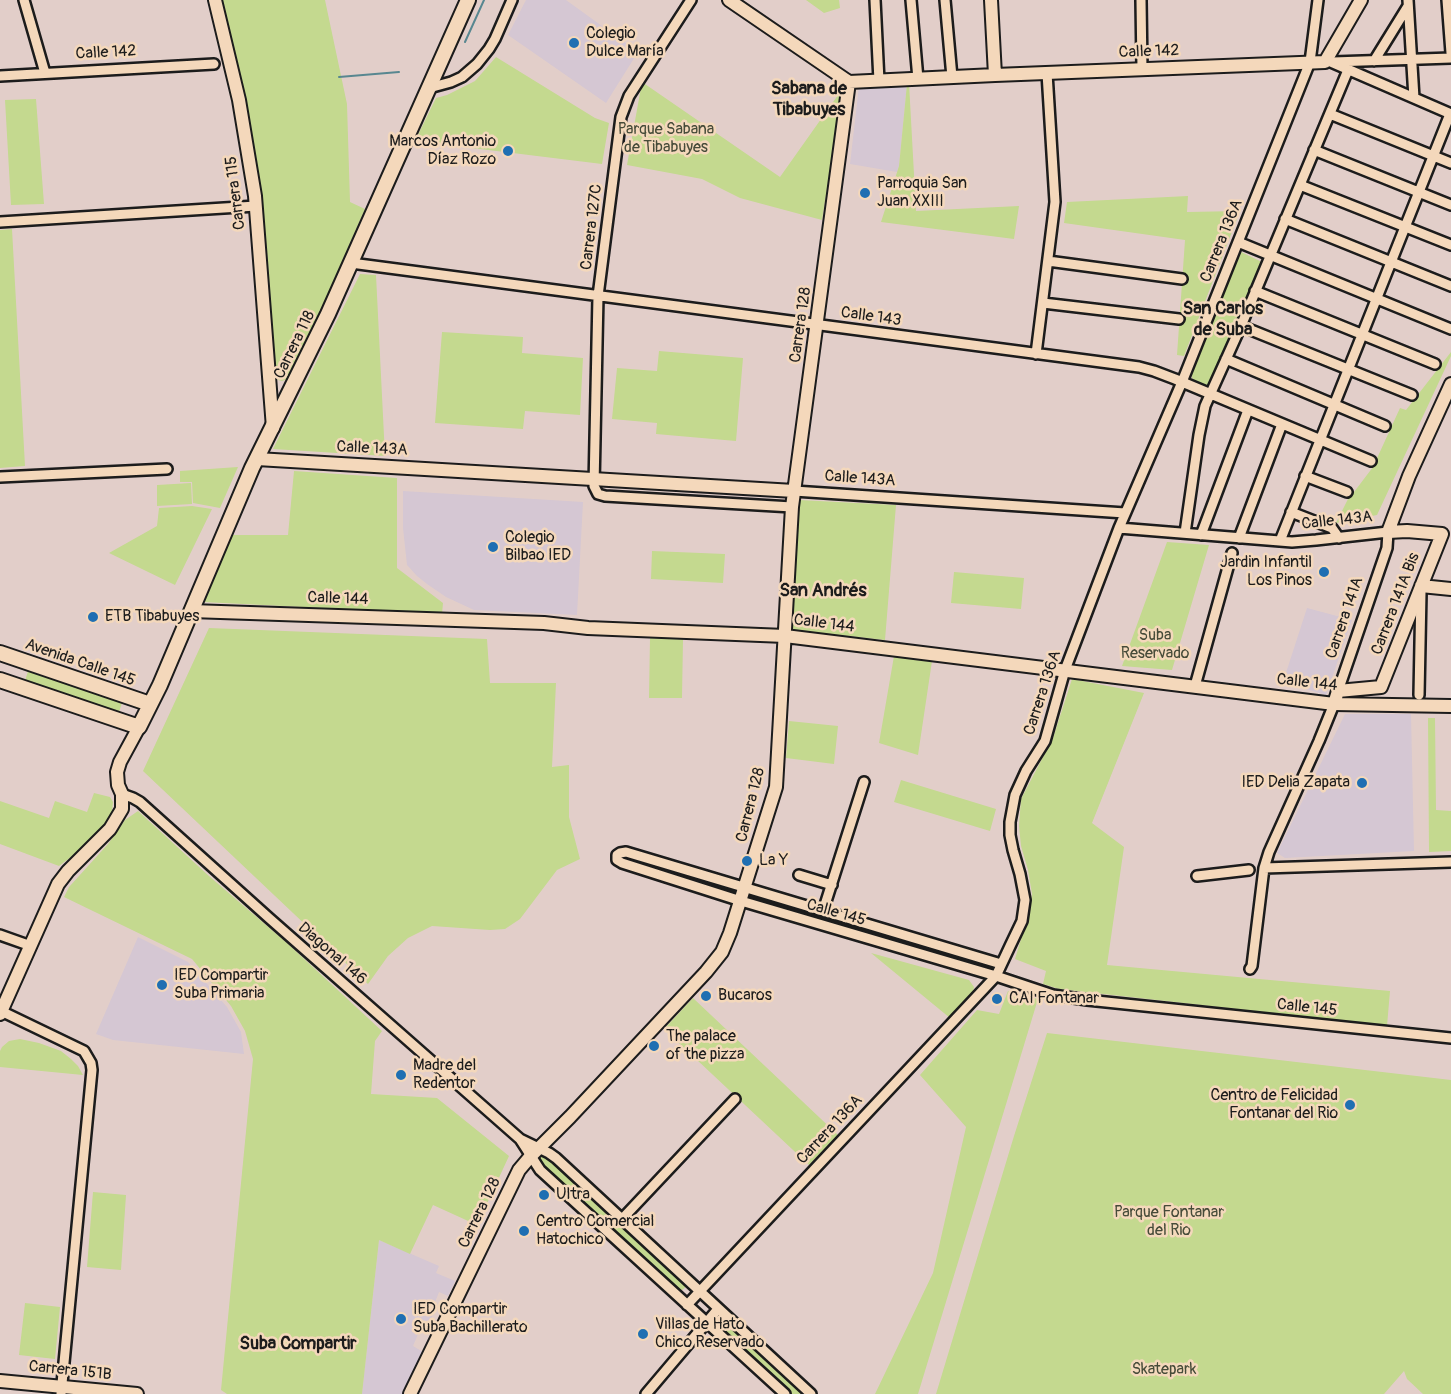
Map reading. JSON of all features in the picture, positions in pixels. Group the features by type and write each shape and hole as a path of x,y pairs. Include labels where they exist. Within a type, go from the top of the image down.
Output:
{"main road":[{"name":"Carrera 118","path":"150,705 257,459 328,314 468,0"},
{"name":"Avenida Calle 145","path":"0,653 150,705"},
{"path":"14,684 19,676 22,661"},
{"path":"0,680 139,727 150,705"}],"street":[{"path":"24,0 45,73"},
{"name":"Carrera 115","path":"215,0 239,100 252,171 273,428"},
{"path":"429,88 462,77 477,64 495,39 512,0"},
{"name":"Carrera 127C","path":"593,478 598,296 621,117 629,96 692,0"},
{"path":"729,0 849,82"},
{"path":"874,0 879,81"},
{"path":"911,0 918,79"},
{"path":"945,0 952,77"},
{"path":"991,0 996,75"},
{"path":"1141,0 1142,69"},
{"name":"Carrera 136A","path":"687,1305 996,976 1002,964 1022,921 1025,900 1010,835 1012,808 1019,785 1045,741 1065,670 1119,528 1182,382 1310,62 1318,0"},
{"path":"1280,541 1451,114 1328,62 1361,0"},
{"path":"1447,0 1451,53"},
{"path":"1408,3 1414,98"},
{"path":"1374,61 1408,3"},
{"name":"Calle 142","path":"849,82 1451,58"},
{"name":"Calle 142","path":"0,76 214,64"},
{"path":"1185,533 1205,406 1348,70"},
{"path":"1036,354 1055,202 1047,73"},
{"name":"Carrera 128","path":"410,1394 519,1170 716,960 726,943 743,894 776,787 792,507 849,82"},
{"path":"1330,114 1451,163"},
{"path":"1314,150 1451,205"},
{"path":"1300,185 1451,245"},
{"path":"0,222 256,206"},
{"path":"1285,219 1451,286"},
{"path":"1238,242 1451,329"},
{"path":"1048,261 1182,279"},
{"name":"Calle 143","path":"351,263 1138,367 1182,382 1371,461"},
{"path":"1255,291 1435,364"},
{"path":"1042,303 1179,320"},
{"path":"1241,326 1412,395"},
{"path":"1226,360 1385,426"},
{"path":"270,384 274,389 280,391 291,390"},
{"name":"Carrera 141A","path":"1250,969 1264,868 1272,842 1334,704 1387,548 1388,532 1409,476 1451,384"},
{"path":"1201,535 1248,410"},
{"path":"1239,538 1282,424"},
{"name":"Calle 143A","path":"257,459 593,478 1125,513"},
{"path":"0,477 167,469"},
{"path":"1305,476 1347,492"},
{"path":"593,478 595,490 598,494 605,496 792,507"},
{"path":"1291,512 1332,528 1339,538"},
{"name":"Calle 143A","path":"1119,528 1280,541 1310,541 1407,531 1446,534"},
{"name":"Carrera 141A Bis","path":"1338,691 1382,687 1421,586 1446,534"},
{"path":"1195,686 1232,553"},
{"path":"1419,695 1421,586 1451,589"},
{"name":"Calle 144","path":"191,611 544,623 588,628 785,636 1334,704 1451,706"},
{"path":"62,1390 92,1077 91,1063 84,1051 77,1047 1,1012 58,884 101,839 122,810 122,794 118,785 117,772 139,727"},
{"path":"823,911 864,782"},
{"name":"Diagonal 146","path":"122,794 140,802 268,918 535,1152 556,1158 811,1394"},
{"name":"Calle 145","path":"1002,964 823,911 743,894 622,863 616,855 626,852 743,894 1053,995 1451,1038"},
{"path":"1264,868 1451,862"},
{"path":"1197,876 1248,870"},
{"path":"799,875 831,885"},
{"path":"0,935 31,946"},
{"path":"622,1219 735,1099"},
{"name":"Diagonal 146","path":"535,1152 540,1170 785,1394"},
{"path":"646,1394 718,1309"},
{"name":"Carrera 151B","path":"0,1381 62,1390 137,1394"}],"shaded area":[{"name":"Colegio Dulce María","path":"526,0 566,0 638,52 606,103 508,35"},
{"path":"907,84 897,172 850,164 859,86"},
{"name":"Colegio Bilbao IED","path":"403,491 583,502 577,615 474,610 446,597 427,584 407,565 403,528"},
{"path":"1307,608 1352,620 1326,695 1283,682"},
{"name":"IED Delia Zapata","path":"1345,714 1411,714 1414,851 1285,858 1277,853"},
{"name":"IED Compartir Suba Primaria","path":"138,937 188,962 227,1007 241,1032 244,1054 113,1040 96,1034"},
{"name":"IED Compartir Suba Bachillerato","path":"379,1240 439,1266 436,1273 455,1281 448,1296 439,1292 434,1305 436,1307 425,1334 419,1332 413,1346 423,1352 402,1394 362,1394"}],"green space":[{"path":"221,0 325,0 347,104 350,202 365,209 295,369 288,379 282,381 278,380 275,373 260,184"},
{"path":"806,0 839,0 840,8 824,13"},
{"path":"496,57 595,118 609,123 602,164 415,141 436,98 475,81"},
{"name":"Parque Sabana de Tibabuyes","path":"642,82 780,177 843,88 822,220 740,198 702,179 627,165"},
{"path":"909,83 916,211 1019,206 1014,239 881,222 899,166 907,84"},
{"path":"36,99 44,204 11,205 5,100"},
{"path":"1188,196 1187,212 1240,211 1184,356 1177,355 1185,240 1064,223 1067,202"},
{"path":"12,229 25,466 0,468 0,230"},
{"path":"1239,251 1262,262 1208,387 1197,383 1192,378 1191,370"},
{"path":"360,274 376,275 385,456 273,449"},
{"path":"442,332 523,337 522,353 583,358 580,415 525,411 523,429 435,423"},
{"path":"659,351 743,358 736,441 656,434 657,423 612,419 617,368 657,371"},
{"path":"1451,352 1377,515 1336,523 1351,493 1373,467 1400,408 1406,410"},
{"path":"238,467 220,508 193,503 192,482 180,482 180,471"},
{"path":"294,471 397,478 397,568 443,603 442,614 203,602 232,535 288,535"},
{"path":"191,483 192,504 157,506 157,485"},
{"path":"799,500 896,505 885,640 792,630"},
{"path":"192,506 212,509 175,585 109,553 157,526 159,508"},
{"name":"Suba Reservado","path":"1167,542 1209,545 1172,670 1122,666"},
{"path":"652,551 725,554 723,583 651,579"},
{"path":"954,572 1024,578 1021,609 951,603"},
{"path":"209,628 487,639 490,683 556,683 552,767 569,765 569,817 580,859 557,870 520,919 505,929 432,926 408,938 388,956 368,984 143,771"},
{"path":"650,638 683,639 682,698 649,698"},
{"path":"894,656 932,661 918,755 879,743"},
{"path":"29,668 123,700 119,712 25,681"},
{"path":"1072,679 1144,693 1092,823 1124,847 1107,965 1390,991 1387,1026 1059,989 1043,984 1046,971 1015,959 1032,894 1021,846 1019,826 1021,799 1053,738"},
{"path":"1428,718 1435,718 1436,810 1451,811 1451,851 1429,852"},
{"path":"789,721 838,726 834,764 786,758"},
{"path":"901,780 996,809 990,831 894,802"},
{"path":"94,793 110,797 113,802 112,812 102,830 91,842 59,866 0,844 0,801 49,818 55,801 87,812"},
{"path":"138,811 382,1031 375,1041 371,1094 437,1098 509,1156 477,1225 433,1205 410,1254 379,1240 362,1394 227,1394 221,1390 253,1059 245,1031 231,1006 192,959 64,897 69,887 108,844 125,820"},
{"path":"871,953 969,980 974,987 972,996 950,1018"},
{"path":"1008,991 1038,999 918,1394 875,1394 933,1273 966,1127 920,1075 977,1010 999,1014"},
{"path":"693,998 838,1135 809,1165 664,1029"},
{"name":"Parque Fontanar del Rio","path":"1047,1033 1451,1080 1451,1394 1423,1394 1407,1379 1404,1371 1384,1394 936,1394"},
{"path":"20,1039 61,1051 78,1066 83,1075 0,1067 2,1047 9,1041"},
{"path":"541,1154 561,1168 688,1285 681,1291 600,1219 537,1160"},
{"path":"93,1192 126,1195 121,1270 87,1267"},
{"path":"25,1303 60,1307 55,1359 19,1355"},
{"path":"720,1316 805,1394 792,1394 714,1324 713,1320"}],"waterway":[{"path":"465,42 484,0"},
{"path":"339,77 399,72"}],"place":[{"name":"Colegio Dulce María","path":"574,43"},
{"name":"Marcos Antonio Díaz Rozo","path":"508,151"},
{"name":"Parroquia San Juan XXIII","path":"865,193"},
{"name":"Colegio Bilbao IED","path":"493,547"},
{"name":"Jardin Infantil Los Pinos","path":"1324,572"},
{"name":"ETB Tibabuyes","path":"93,617"},
{"name":"IED Delia Zapata","path":"1362,783"},
{"name":"La Y","path":"747,861"},
{"name":"IED Compartir Suba Primaria","path":"162,985"},
{"name":"Bucaros","path":"706,996"},
{"name":"CAI Fontanar","path":"997,999"},
{"name":"The palace of the pizza","path":"654,1046"},
{"name":"Madre del Redentor","path":"401,1075"},
{"name":"Centro de Felicidad Fontanar del Rio","path":"1350,1105"},
{"name":"Ultra","path":"544,1195"},
{"name":"Centro Comercial Hatochico","path":"524,1231"},
{"name":"IED Compartir Suba Bachillerato","path":"401,1319"},
{"name":"Villas de Hato Chico Reservado","path":"643,1334"}],"district":[{"name":"Sabana de Tibabuyes","path":"809,100"},
{"name":"San Carlos de Suba","path":"1223,319"},
{"name":"San Andrés","path":"823,591"},
{"name":"Suba Compartir","path":"298,1344"}],"park label":[{"name":"Skatepark","path":"1164,1370"}]}
